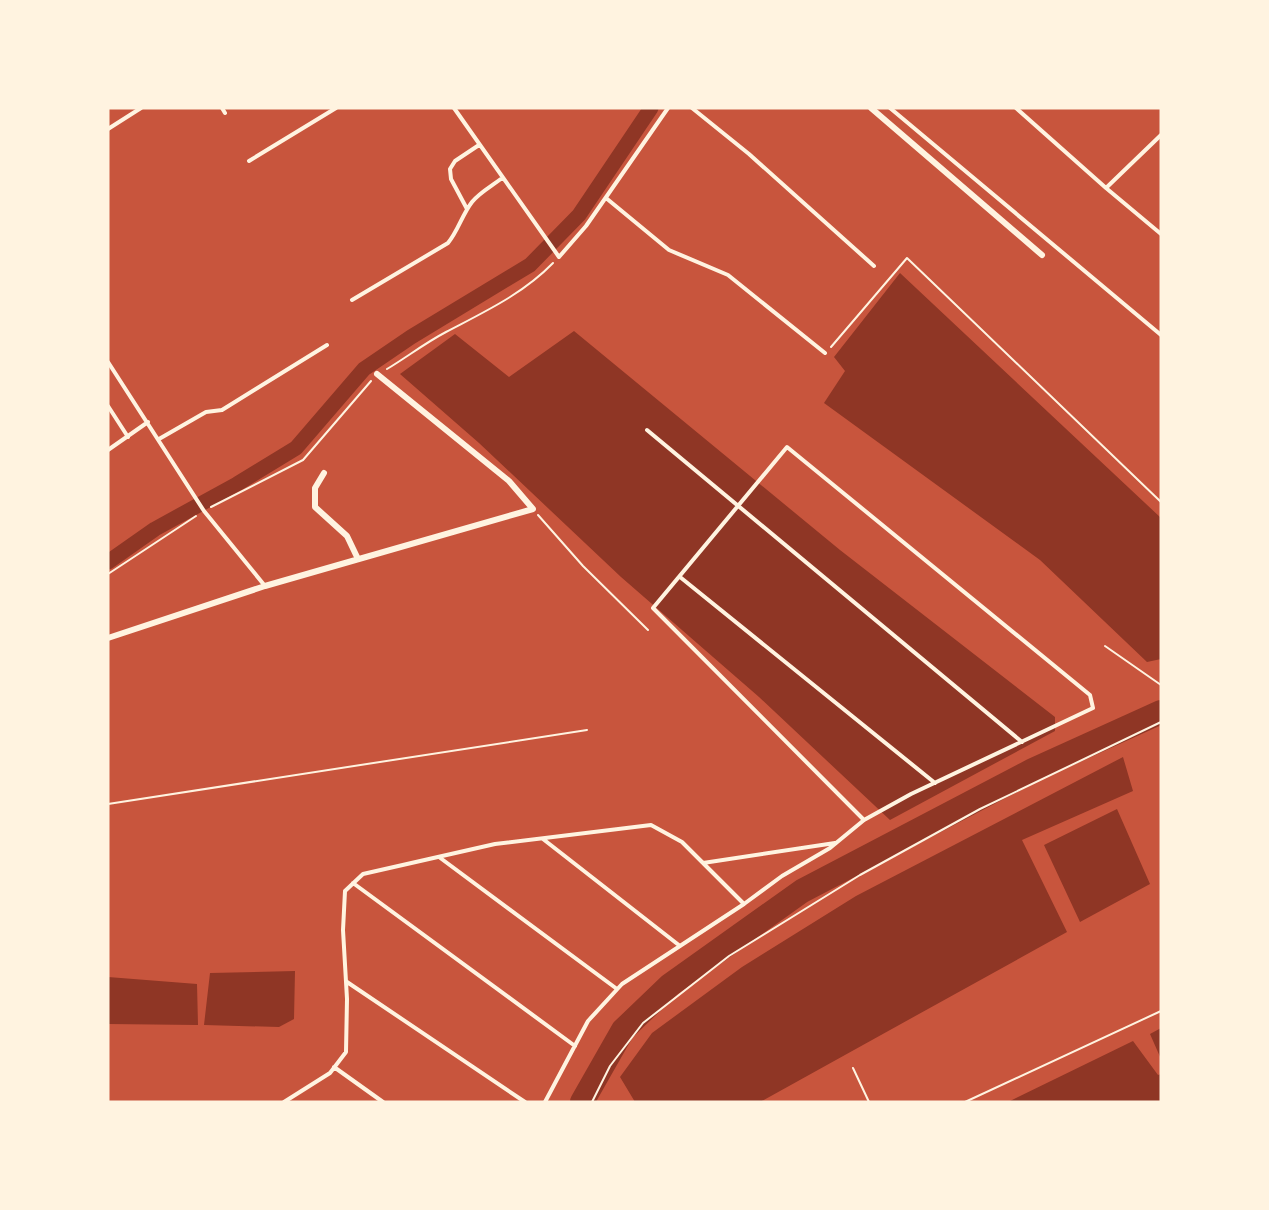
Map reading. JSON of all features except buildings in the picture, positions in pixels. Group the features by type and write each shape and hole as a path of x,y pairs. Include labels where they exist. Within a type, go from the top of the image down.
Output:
{"street":[{"path":"871,108 1042,255"},
{"path":"108,638 265,586 533,509 509,481 377,374"},
{"path":"324,473 315,488 315,507 347,536 358,559"}],"lane":[{"path":"108,129 141,108"},
{"path":"222,108 225,113"},
{"path":"249,161 336,108"},
{"path":"453,108 558,257 586,226 668,108"},
{"path":"692,108 749,154 874,266"},
{"path":"891,108 1161,335"},
{"path":"1016,108 1161,234"},
{"path":"1106,188 1161,135"},
{"path":"468,209 452,179 450,169 455,161 479,145"},
{"path":"352,300 448,243 456,233 468,209 483,192 502,178"},
{"path":"606,198 669,250 695,262 717,268 728,275 825,353"},
{"path":"159,439 206,412 222,410 327,345"},
{"path":"108,362 203,510 265,586"},
{"path":"108,406 128,437"},
{"path":"108,450 148,422"},
{"path":"647,430 1022,742"},
{"path":"544,1102 588,1021 617,989 782,876 836,843 864,819 1093,708 1090,695 787,447 653,608 864,819"},
{"path":"680,577 935,783"},
{"path":"284,1102 330,1073 346,1052 343,930 345,891 363,874 495,844 651,825 682,842 744,904"},
{"path":"543,838 680,946"},
{"path":"703,863 836,843"},
{"path":"439,856 617,989"},
{"path":"353,883 575,1046"},
{"path":"346,982 525,1102"},
{"path":"334,1067 383,1102"}],"path":[{"path":"108,574 203,510 303,460 377,374 443,334 500,304 540,277 558,257"},
{"path":"825,353 907,258 1161,502"},
{"path":"533,509 583,566 648,630"},
{"path":"1105,646 1161,685"},
{"path":"592,1102 610,1066 643,1023 729,956 860,874 980,809 1161,722"},
{"path":"108,804 587,730"},
{"path":"965,1102 1161,1011"},
{"path":"853,1068 869,1102"}],"shaded area":[{"path":"900,273 1161,518 1161,659 1147,662 1040,560 824,403 845,371 834,357"},
{"path":"574,331 840,550 1055,717 1055,731 890,820 759,697 621,577 479,443 400,374 455,334 509,377"},
{"path":"1123,757 1133,791 1022,840 1067,932 760,1102 635,1102 620,1077 652,1033 742,967 856,896"},
{"path":"1117,809 1150,884 1080,922 1044,845"},
{"path":"295,971 294,1019 279,1027 204,1025 210,973"},
{"path":"108,977 197,984 198,1025 108,1024"},
{"path":"1161,1028 1161,1059 1150,1034"},
{"path":"1133,1041 1158,1075 1161,1074 1161,1102 1008,1102"}],"waterway":[{"path":"108,562 155,529 237,484 296,448 364,369 411,337 530,265 579,215 651,108"},
{"path":"582,1102 623,1030 670,985 802,891 1033,770 1161,712"}]}
